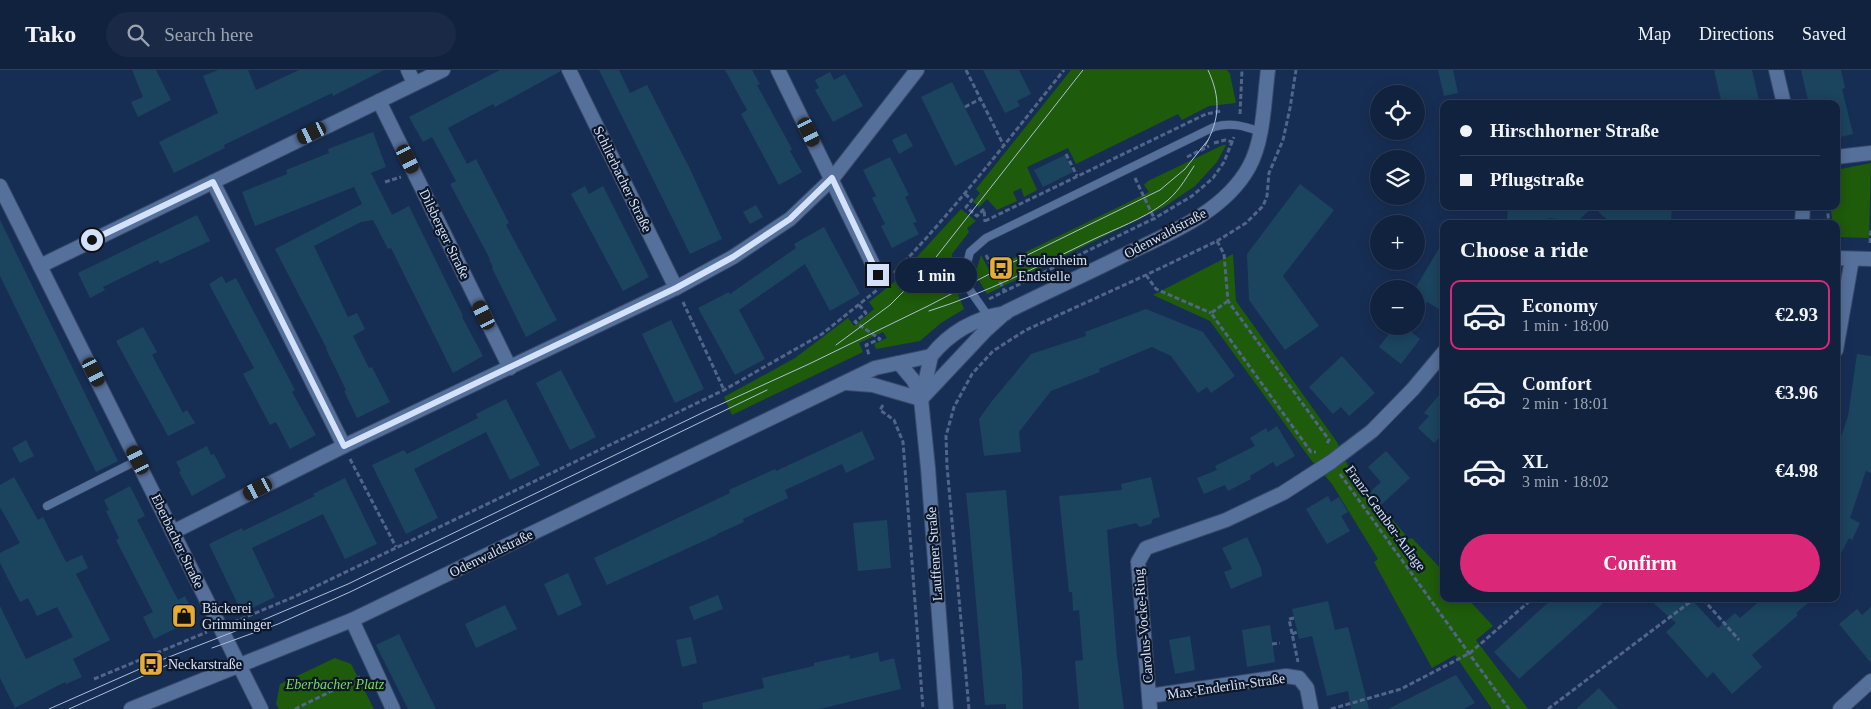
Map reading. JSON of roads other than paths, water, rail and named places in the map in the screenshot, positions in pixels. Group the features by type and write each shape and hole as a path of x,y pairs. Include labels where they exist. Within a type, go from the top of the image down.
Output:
{"street":[{"path":"408,70 414,83"},
{"path":"40,266 443,70"},
{"name":"Schlierbacher Straße","path":"569,70 676,288"},
{"path":"778,70 882,280"},
{"path":"173,532 344,446 676,288 733,257 790,219 832,178 917,70"},
{"name":"Odenwaldstraße","path":"845,383 872,385 921,399 986,330 1006,312 1163,236 1196,219 1217,205 1234,187 1249,166 1261,132 1268,70"},
{"path":"1776,70 1783,100"},
{"name":"Dilsberger Straße","path":"379,101 510,368"},
{"path":"1840,157 1871,153"},
{"path":"213,182 344,446"},
{"name":"Eberbacher Straße","path":"0,186 261,709"},
{"path":"1840,258 1871,259"},
{"path":"1840,327 1852,259"},
{"name":"Odenwaldstraße","path":"131,709 352,620 875,368 932,356 954,334 984,310 1006,312"},
{"path":"921,399 932,356"},
{"name":"Carolus-Vocke-Ring","path":"1150,703 1138,562 1146,548 1226,520 1283,493 1331,462 1372,431 1414,390 1440,357"},
{"path":"899,363 914,381 921,399"},
{"name":"Lauffener Straße","path":"921,399 946,709"},
{"path":"352,620 393,709"},
{"name":"Max-Enderlin-Straße","path":"1150,703 1286,676 1300,678 1307,688 1311,709"},
{"path":"1842,708 1871,681"}],"lane":[{"path":"984,310 967,286 965,271 970,252 986,238 1214,127 1225,124 1238,124 1261,132"},
{"path":"47,506 138,460"}],"tram line":[{"path":"836,345 890,305 929,266 1083,70"},
{"path":"1205,146 1214,127 1217,108 1215,90 1208,70"},
{"path":"49,709 151,664 348,584 928,306 1160,190 1185,169 1208,140"},
{"path":"929,311 971,296 1129,224 1163,204 1172,196 1194,166"},
{"path":"212,648 278,624 350,592 767,390"},
{"path":"69,709 172,663"}],"place":[{"name":"Feudenheim Endstelle","path":"1001,268"},
{"name":"Bäckerei Grimminger","path":"184,616"},
{"name":"Neckarstraße","path":"151,664"}],"park label":[{"name":"Eberbacher Platz","path":"335,684"}]}
